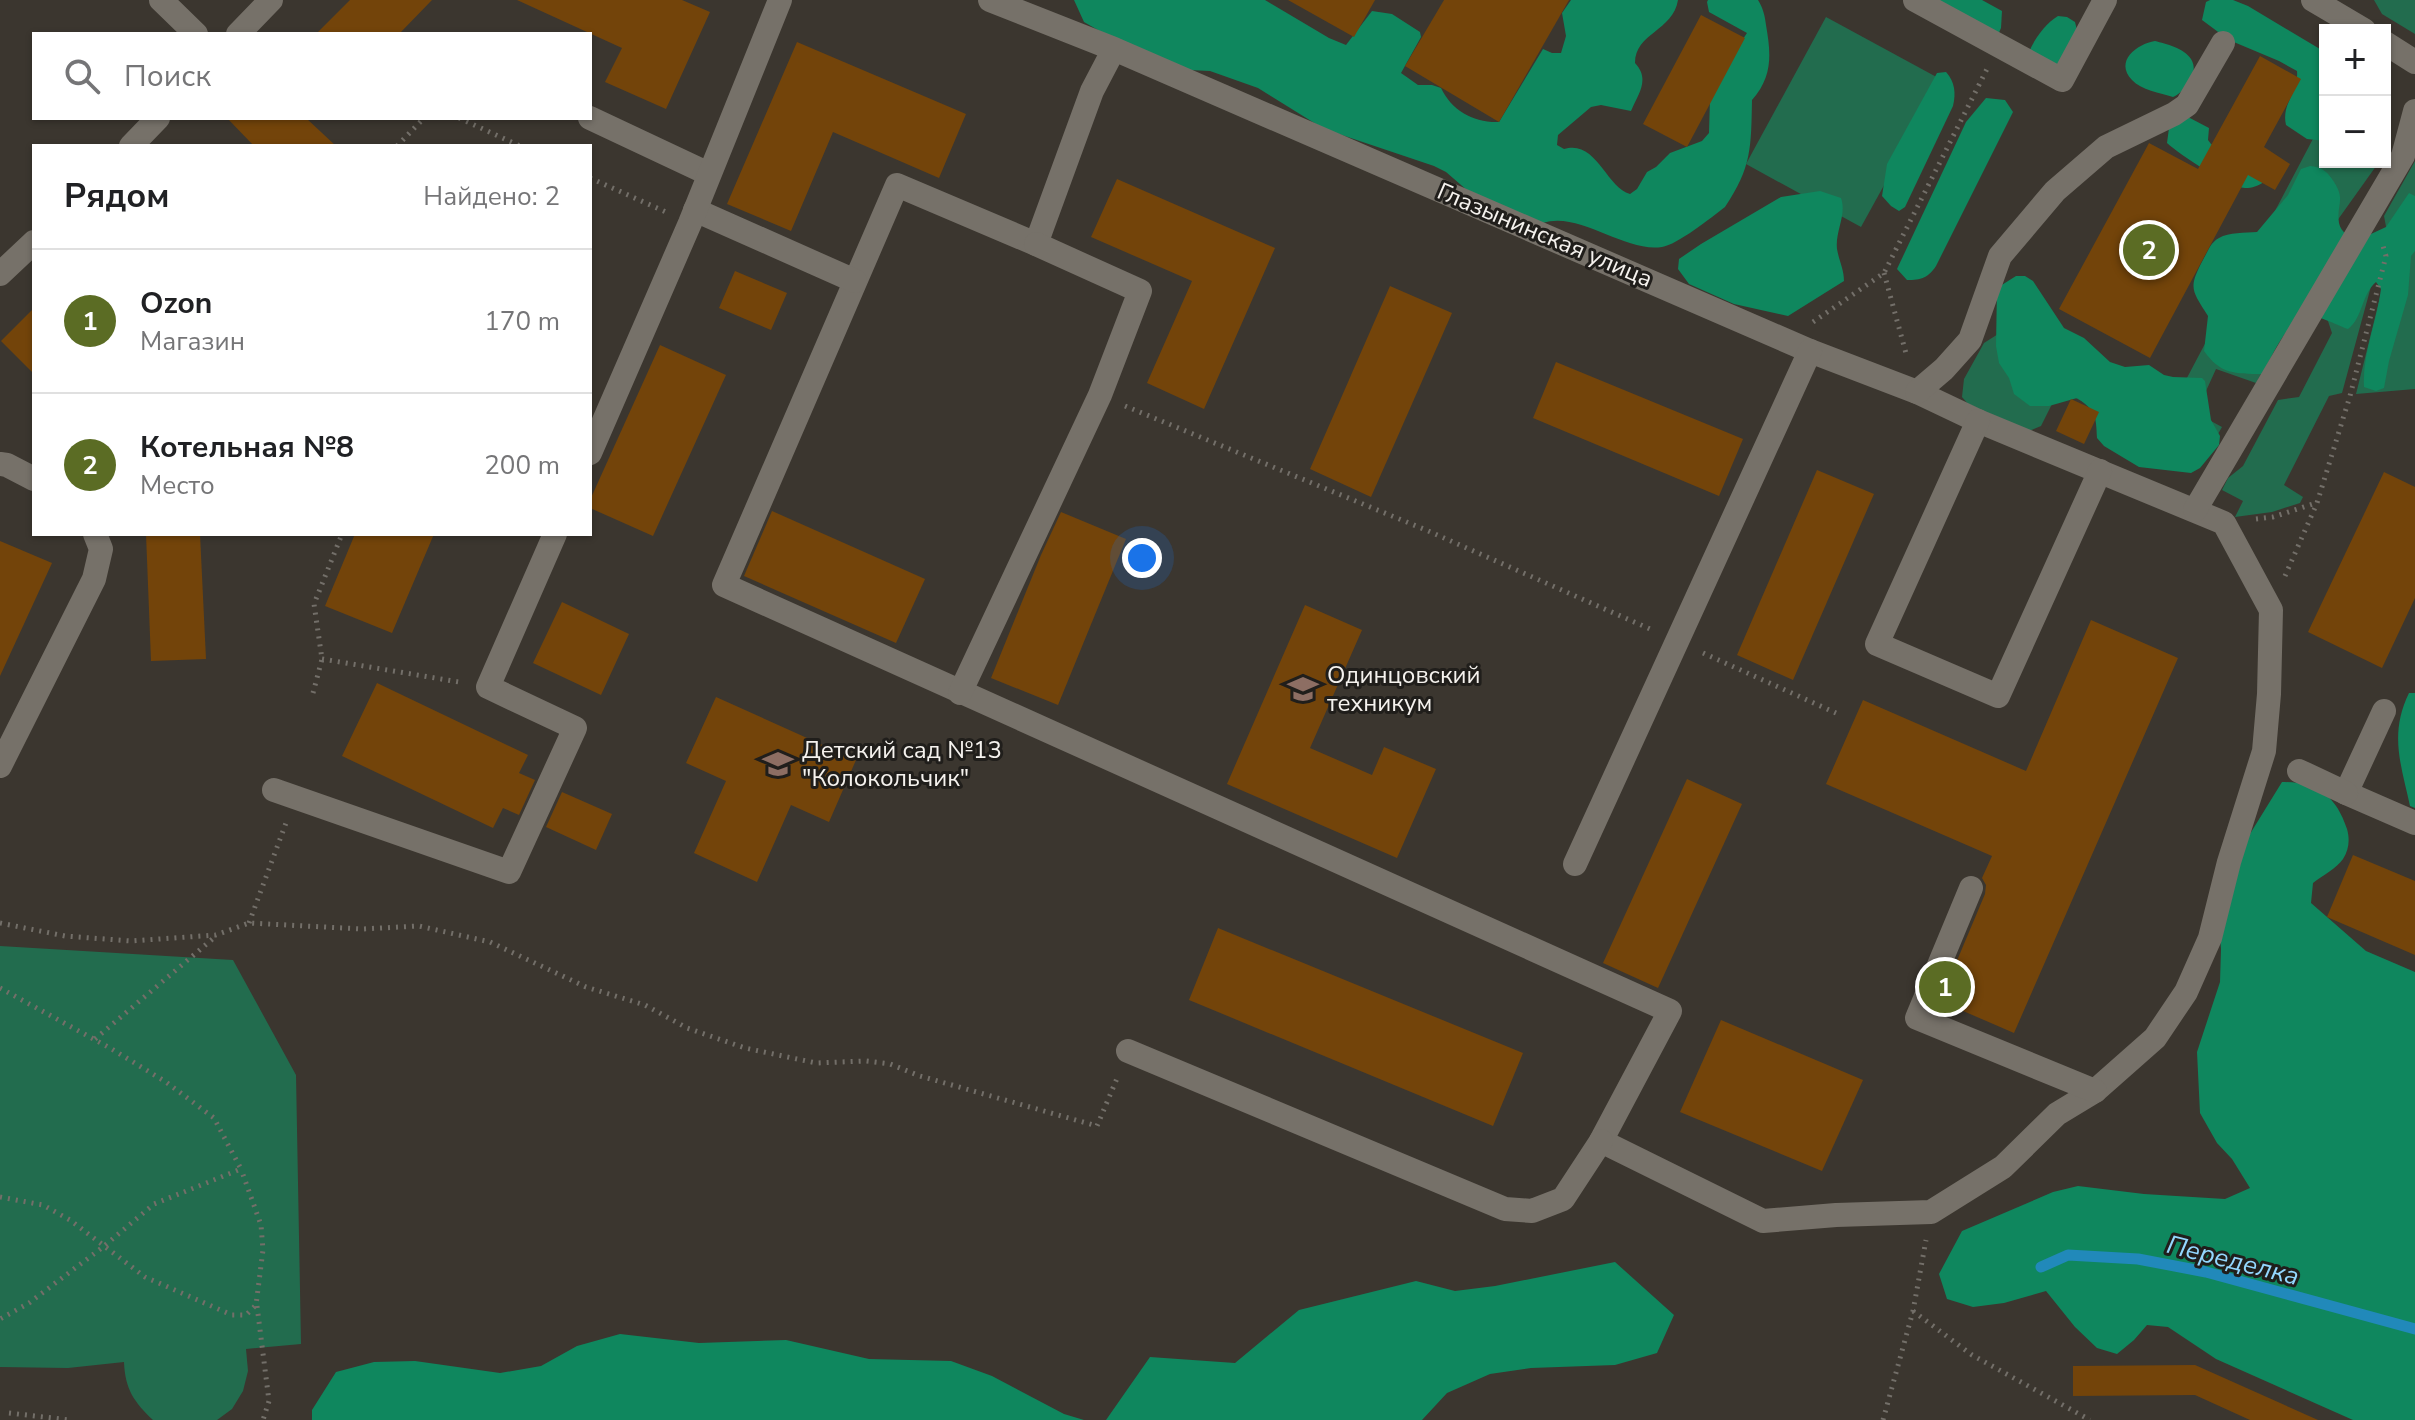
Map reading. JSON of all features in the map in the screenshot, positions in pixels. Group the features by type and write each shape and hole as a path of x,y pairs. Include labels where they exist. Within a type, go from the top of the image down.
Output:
{"street":[{"path":"161,0 194,32"},
{"path":"240,32 271,0"},
{"path":"592,448 693,217 780,0"},
{"name":"Глазынинская улица","path":"990,0 1114,49 1810,351 1917,392 1978,421 2224,523"},
{"path":"1915,0 2062,80 2105,0"},
{"path":"2313,0 2354,24"},
{"path":"1917,392 1944,369 1970,340 2000,256 2055,191 2106,147 2187,105 2223,43"},
{"path":"2391,47 2415,62"},
{"path":"1036,244 1092,91 1114,49"},
{"path":"2195,510 2403,156 2415,111"},
{"path":"592,119 709,174"},
{"path":"133,144 156,120"},
{"path":"960,693 1100,395 1140,291 897,185 724,585 960,693 1670,1011 1601,1141 1563,1199 1532,1211 1505,1209 1128,1051"},
{"path":"693,217 855,281"},
{"path":"0,274 32,244"},
{"path":"1575,864 1810,351"},
{"path":"1978,421 1877,644 1998,696 2100,471"},
{"path":"0,464 32,478"},
{"path":"1601,1141 1763,1221 1931,1212 2003,1167 2057,1114 2095,1091 2155,1038 2186,992 2210,938 2229,862 2264,751 2271,610 2224,523"},
{"path":"0,766 94,579 101,549 96,536"},
{"path":"285,794 509,872 575,728 488,687 554,536"},
{"path":"2346,793 2384,711"},
{"path":"2299,771 2415,823"},
{"path":"1971,888 1917,1018 2095,1091"}],"path":[{"path":"1787,340 1884,273 1998,47"},
{"path":"399,144 422,120"},
{"path":"463,120 516,144"},
{"path":"592,179 693,217"},
{"path":"2271,610 2317,503 2350,396 2386,256 2374,207"},
{"path":"1884,273 1917,392"},
{"path":"1100,395 1426,530 1836,713"},
{"path":"2224,523 2273,517 2317,503"},
{"path":"313,693 322,659 314,604 341,536"},
{"path":"322,659 488,687"},
{"path":"249,923 285,794"},
{"path":"0,923 65,936 131,941 216,935 249,923 362,929 419,926 490,942 586,987 645,1005 687,1028 745,1048 816,1063 866,1061 890,1064 920,1076 1097,1126 1128,1051"},
{"path":"95,1039 216,935"},
{"path":"0,988 95,1039 166,1082 214,1118 241,1169 261,1225 263,1250 256,1305 269,1401 263,1420"},
{"path":"0,1319 29,1303 154,1204 241,1169"},
{"path":"0,1197 43,1205 70,1220 145,1277 232,1315 246,1315 256,1305"},
{"path":"1883,1420 1913,1311 1931,1212"},
{"path":"1913,1311 1972,1355 2090,1420"},
{"path":"9,1413 70,1420"}],"green space":[{"path":"1074,0 1265,0 1346,45 1372,11 1392,14 1420,32 1421,37 1401,73 1418,85 1441,88 1451,103 1473,118 1499,122 1543,49 1561,53 1566,36 1562,13 1571,0 1678,0 1669,19 1647,38 1637,53 1635,63 1642,80 1631,111 1601,105 1591,107 1558,135 1557,145 1584,151 1593,157 1614,183 1630,194 1637,189 1647,172 1670,153 1702,141 1709,133 1710,99 1747,33 1709,12 1708,0 1758,0 1766,22 1769,64 1764,82 1752,100 1750,144 1745,168 1725,207 1676,241 1662,247 1648,247 1572,223 1543,223 1468,191 1434,166 1324,129 1258,88 1210,71 1169,69 1157,64 1084,22"},
{"path":"1917,0 1982,0 2002,11 2001,28 1997,37"},
{"path":"2233,0 2248,6 2319,48 2319,140 2307,139 2286,125 2286,110 2297,71 2229,40 2202,20 2206,2"},
{"path":"2374,0 2415,0 2415,34 2382,14"},
{"path":"2058,16 2075,22 2077,30 2067,56 2051,69 2029,52 2041,32"},
{"path":"1826,17 1942,80 1861,227 1746,164"},
{"path":"2155,41 2184,52 2193,64 2190,81 2173,97 2140,86 2127,73 2125,66 2130,54"},
{"path":"1946,72 1954,88 1953,106 1905,207 1899,211 1882,196 1887,164 1937,73"},
{"path":"1986,98 2005,100 2013,112 1936,266 1924,278 1907,280 1897,269 1966,122"},
{"path":"2188,117 2209,128 2208,140 2211,144 2264,182 2245,188 2228,182 2167,143 2169,128"},
{"path":"2319,127 2319,168 2375,168 2307,263 2316,275 2256,383 2216,369 2196,413 2222,427 2203,460 2059,390 2041,426 2029,431 1968,404 1962,397 1964,379 1984,343 2006,329 2169,412"},
{"path":"2415,161 2415,389 2356,394 2391,253 2384,216"},
{"path":"2317,167 2332,179 2340,197 2340,226 2346,234 2358,240 2386,227 2409,193 2415,196 2415,251 2411,256 2408,295 2384,388 2376,391 2364,387 2364,375 2381,289 2376,282 2367,293 2357,319 2348,329 2314,316 2302,318 2288,330 2262,374 2229,371 2216,364 2204,351 2208,316 2195,294 2194,282 2208,250 2223,236 2257,232 2288,195 2301,169"},
{"path":"1820,191 1841,198 1843,211 1837,249 1844,281 1788,316 1734,304 1689,284 1678,269 1679,259 1781,197"},
{"path":"2379,257 2342,393 2329,396 2284,485 2303,497 2300,503 2272,512 2235,517 2243,501 2222,490 2228,478 2243,466 2278,400 2299,397 2332,333 2325,312"},
{"path":"2016,276 2025,276 2033,281 2064,328 2084,338 2110,362 2125,367 2149,365 2164,375 2202,378 2205,381 2211,420 2220,436 2219,445 2200,468 2191,473 2139,467 2104,446 2097,438 2094,414 2077,398 2049,406 2030,406 2014,394 2009,378 1999,363 1996,346 1997,288"},
{"path":"2409,693 2415,693 2415,808 2410,806 2400,763 2398,736 2399,722"},
{"path":"2282,782 2306,785 2324,793 2343,818 2348,833 2345,856 2337,866 2313,883 2311,903 2366,951 2415,972 2415,1420 2353,1420 2216,1359 2168,1327 2147,1325 2117,1354 2097,1348 2046,1291 2004,1303 1973,1307 1947,1299 1939,1274 1962,1231 2053,1192 2078,1186 2225,1199 2250,1188 2232,1159 2217,1143 2200,1113 2197,1052 2220,982 2218,912 2245,842"},
{"path":"0,946 233,960 296,1075 301,1344 246,1349 248,1371 243,1391 232,1409 217,1420 153,1420 132,1394 126,1380 124,1362 68,1368 0,1367"},
{"path":"1615,1262 1674,1315 1657,1353 1615,1365 1531,1368 1490,1374 1447,1393 1422,1420 1106,1420 1150,1357 1235,1363 1299,1310 1416,1281 1455,1291"},
{"path":"620,1334 699,1343 786,1340 869,1359 951,1361 992,1376 1064,1414 1084,1420 312,1420 312,1410 336,1372 374,1362 415,1361 500,1373 541,1366 577,1346"}],"building":[{"path":"350,0 432,0 401,32 318,32"},
{"path":"517,0 682,0 710,12 666,109 605,82 622,48"},
{"path":"1288,0 1375,0 1354,37"},
{"path":"1444,0 1569,0 1499,122 1405,66"},
{"path":"1701,15 1745,38 1687,147 1643,124"},
{"path":"797,42 966,114 939,178 833,132 791,231 727,204"},
{"path":"2260,56 2301,79 2264,147 2290,164 2275,190 2248,175 2150,358 2059,309 2149,143 2198,169"},
{"path":"229,120 308,120 334,144 252,144"},
{"path":"1117,179 1275,248 1204,409 1147,383 1192,281 1091,237"},
{"path":"735,271 787,293 771,330 719,308"},
{"path":"1390,286 1452,313 1371,497 1310,469"},
{"path":"32,310 32,372 1,341"},
{"path":"660,345 726,375 653,536 592,509 592,496"},
{"path":"1556,362 1743,439 1719,496 1533,418"},
{"path":"2071,399 2099,412 2084,444 2056,431"},
{"path":"1817,470 1874,494 1793,680 1737,655"},
{"path":"2384,472 2415,487 2415,598 2382,668 2308,632"},
{"path":"772,511 925,579 896,643 744,576"},
{"path":"1061,512 1126,539 1058,705 991,678"},
{"path":"146,536 200,536 206,659 151,661"},
{"path":"354,536 433,536 392,633 325,606"},
{"path":"0,541 52,563 0,676"},
{"path":"562,602 629,634 601,695 533,663"},
{"name":"Одинцовский техникум","path":"1305,605 1362,630 1310,748 1372,775 1384,747 1436,769 1397,858 1227,784"},
{"path":"2091,620 2178,658 2014,1033 1940,1001 1985,894 1986,885 1982,878 1992,856 1826,784 1863,700 2026,771"},
{"path":"377,683 528,755 519,773 535,780 519,815 503,808 493,828 342,756"},
{"path":"716,697 856,760 829,822 791,805 757,882 694,853 726,781 686,763"},
{"path":"1687,779 1742,804 1658,988 1603,963"},
{"path":"562,792 612,814 596,850 546,827"},
{"path":"2353,855 2415,881 2415,955 2327,917"},
{"path":"1218,928 1523,1053 1493,1126 1189,1000"},
{"path":"1721,1020 1863,1080 1822,1171 1680,1112"},
{"path":"2195,1365 2318,1420 2250,1420 2195,1395 2073,1396 2073,1366"}],"waterway":[{"name":"Переделка","path":"2041,1267 2068,1255 2138,1259 2206,1272 2415,1329"}],"place":[{"name":"Котельная №8","path":"2149,250"},
{"name":"Одинцовский техникум","path":"1303,689"},
{"name":"Детский сад №13 \"Колокольчик\"","path":"778,764"},
{"name":"Ozon","path":"1945,987"}]}
